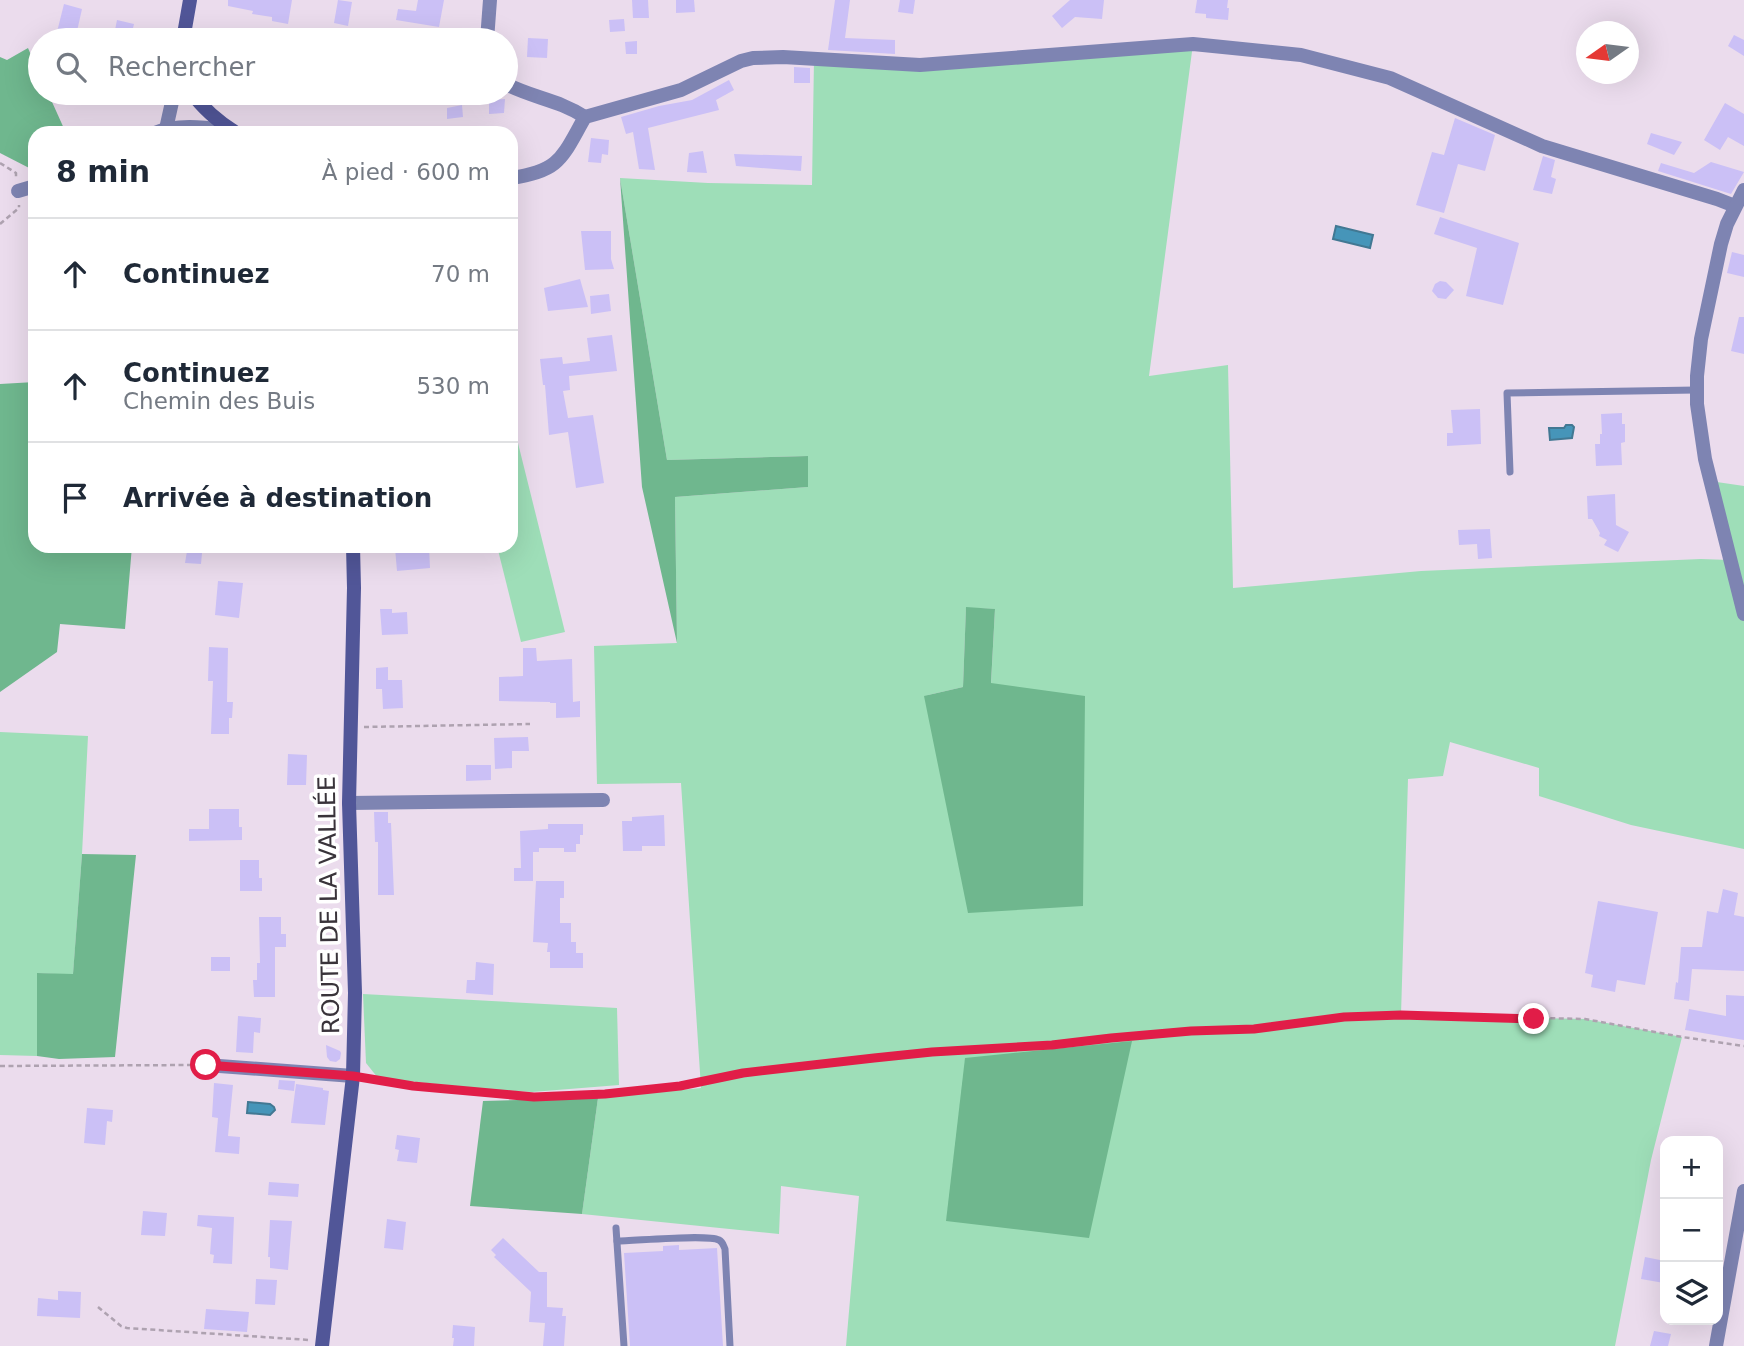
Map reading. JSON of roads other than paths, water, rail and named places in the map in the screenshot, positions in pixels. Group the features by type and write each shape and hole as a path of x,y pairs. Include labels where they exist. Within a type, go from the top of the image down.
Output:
{"street":[{"path":"185,28 190,0"},
{"path":"487,28 490,0"},
{"path":"518,177 541,172 555,165 585,117 681,90 752,58 783,57 920,65 1194,44 1301,55 1390,78 1542,146 1717,199 1741,199"},
{"path":"518,89 570,107 585,117"},
{"path":"162,126 170,105"},
{"path":"201,105 226,126"},
{"path":"18,191 28,188"},
{"path":"1741,199 1727,223 1721,244 1701,339 1697,390 1704,459 1744,614"},
{"name":"ROUTE DE LA VALLÉE","path":"322,1343 353,1076 355,993 349,803 353,553"},
{"path":"349,803 603,800"},
{"path":"206,1065 353,1076"},
{"path":"1716,1346 1744,1191"}],"lane":[{"path":"1510,472 1507,393 1697,390"},
{"path":"616,1228 624,1346"},
{"path":"617,1241 692,1238 719,1240 725,1249 730,1346"}],"water":[{"path":"1336,226 1373,235 1370,248 1333,239"},
{"path":"1566,425 1574,427 1572,438 1550,440 1549,428 1564,428"},
{"path":"248,1102 270,1104 275,1110 270,1115 247,1113"}]}
